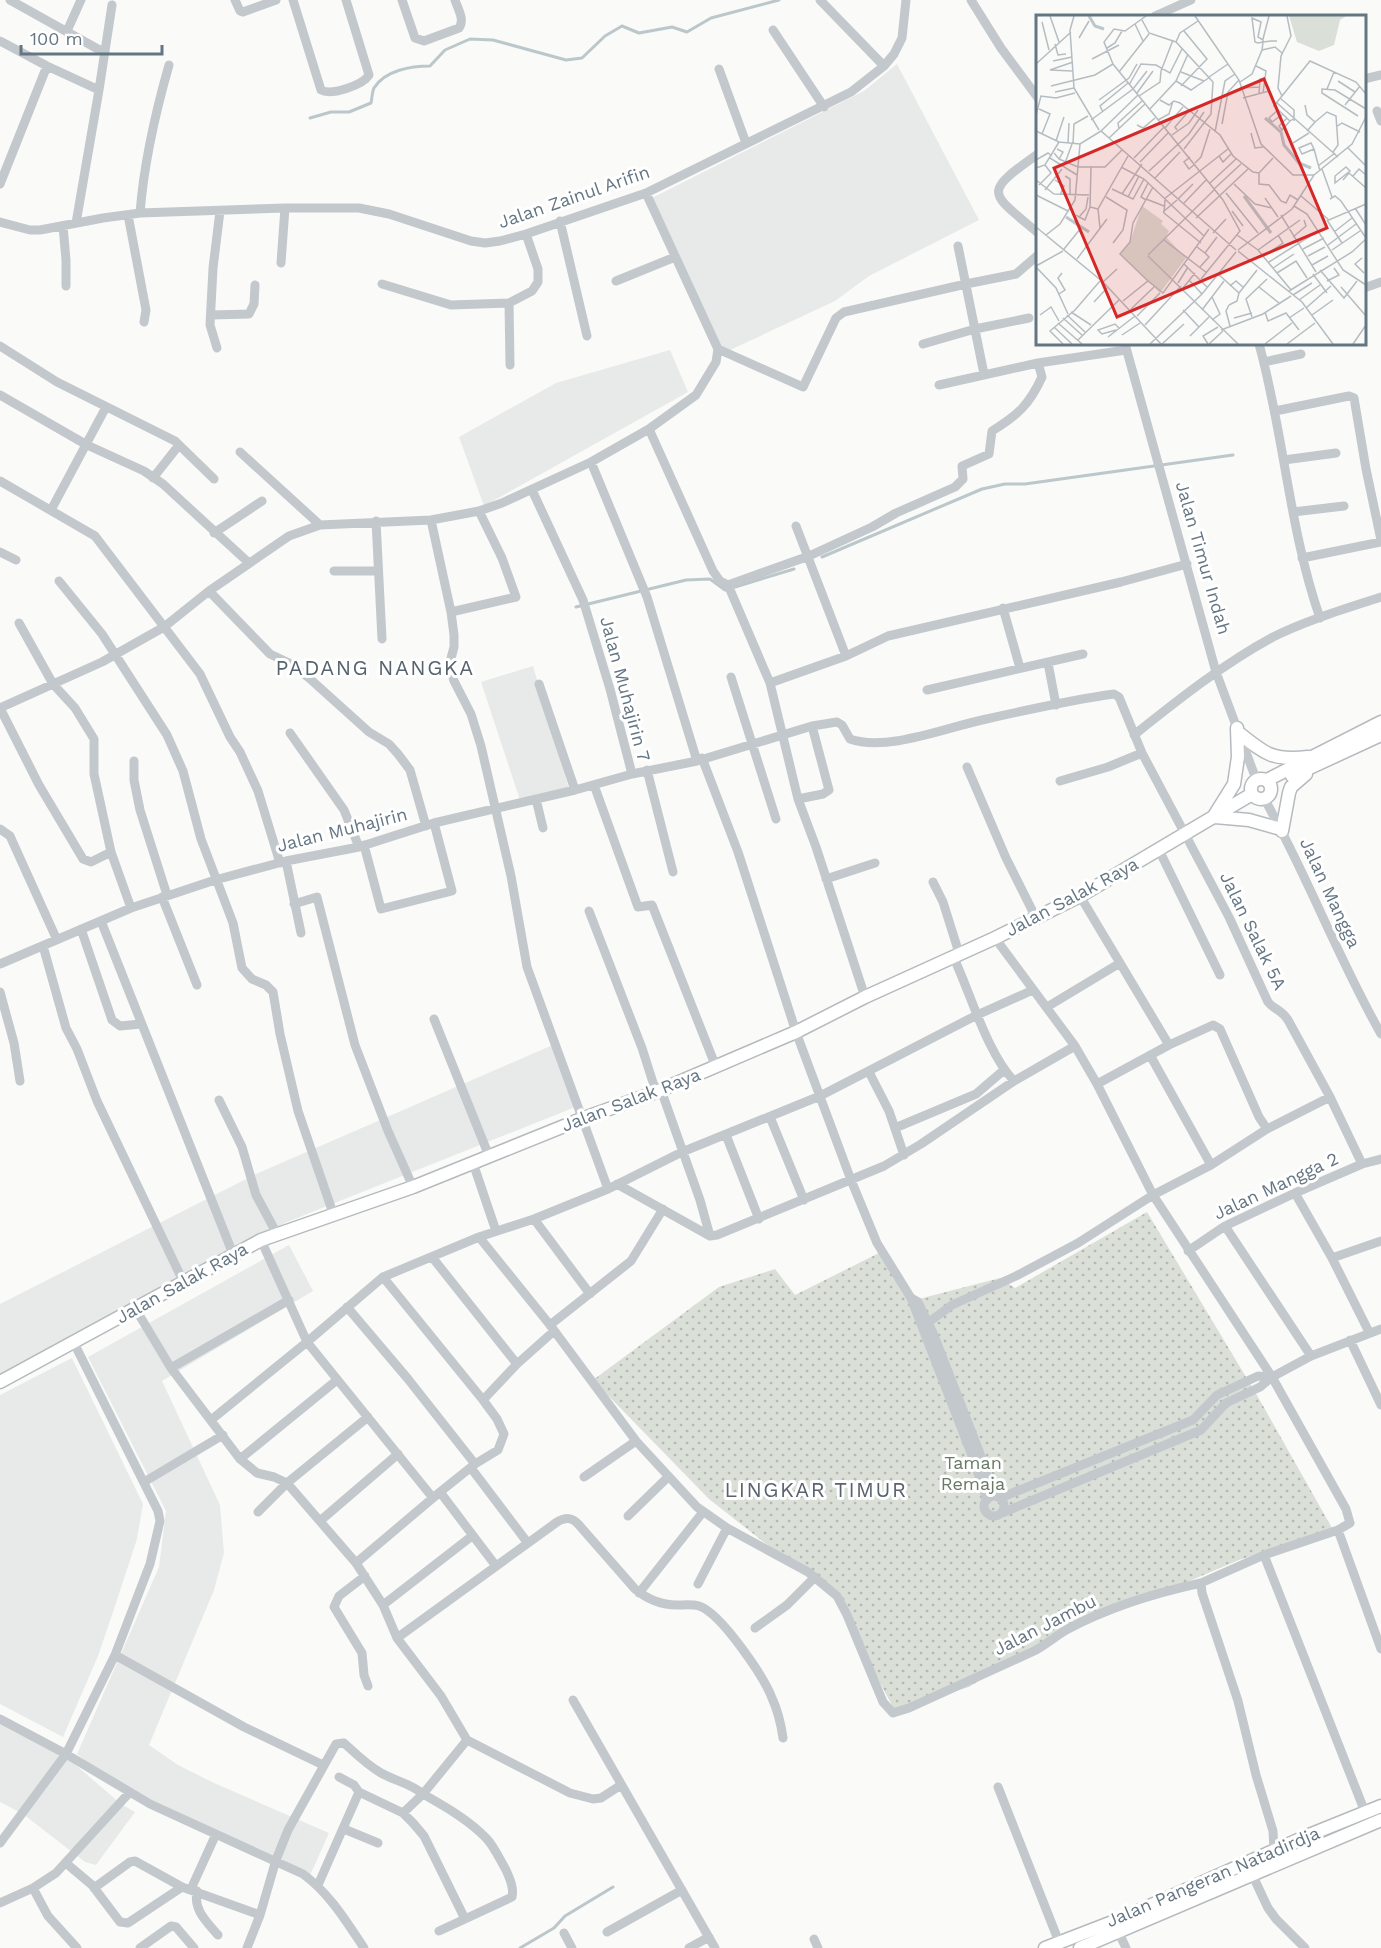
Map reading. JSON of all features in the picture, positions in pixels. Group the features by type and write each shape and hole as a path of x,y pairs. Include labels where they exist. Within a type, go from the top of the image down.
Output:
{"main road":[{"path":"1238,730 1238,757 1234,784 1214,818 1249,820 1282,830 1291,787 1314,761 1381,722"},
{"path":"1238,730 1265,753 1283,759 1314,761"},
{"path":"1265,782 1271,792 1258,796 1251,786 1381,735"},
{"name":"Jalan Salak Raya","path":"0,1382 261,1240 413,1187 584,1118 658,1091 796,1032 1080,896 1214,818 1258,796"},
{"name":"Jalan Pangeran Natadirdja","path":"1046,1948 1120,1919 1309,1835 1381,1806"},
{"name":"Jalan Pangeran Natadirdja","path":"1080,1948 1381,1820"},
{"path":"1309,1835 1315,1847"}],"street":[{"path":"10,0 22,3 105,53"},
{"path":"67,31 81,0"},
{"path":"235,0 240,11 247,12 276,0"},
{"path":"293,0 321,90 328,93 362,83 369,75 346,0"},
{"path":"402,0 414,38 424,41 459,28 462,20 455,0"},
{"path":"820,0 884,66"},
{"name":"Jalan Zainul Arifin","path":"0,222 30,230 140,213 358,208 389,214 471,241 485,243 526,234 646,193 851,92 884,66 894,54 902,38 906,0"},
{"path":"971,0 1000,48 1036,95"},
{"path":"1157,15 1191,0"},
{"path":"76,223 112,5"},
{"path":"773,30 824,107"},
{"path":"0,41 46,66 99,90"},
{"path":"140,213 142,181 154,117 169,65"},
{"path":"0,184 46,66"},
{"path":"719,69 746,143"},
{"path":"1366,79 1381,75"},
{"path":"1036,155 1014,170 998,186 997,190 1000,201 1036,231"},
{"path":"111,852 91,862 83,859 39,785 0,708 114,654 164,627 208,591 290,536 320,525 431,520 479,511 532,490 591,462 649,429 696,395 716,362 718,349 646,193"},
{"path":"281,263 285,208"},
{"path":"217,348 211,331 211,315 213,268 220,211"},
{"path":"128,215 146,310 144,322"},
{"path":"560,221 587,336"},
{"path":"63,226 66,286"},
{"path":"382,284 452,305 509,303 532,291 538,282 538,269 526,234"},
{"path":"958,246 984,374"},
{"path":"616,281 675,256"},
{"path":"718,349 803,387 839,316 844,312 1016,274 1036,257"},
{"path":"1366,288 1381,282"},
{"path":"211,315 249,314 254,304 255,285"},
{"path":"509,303 510,364"},
{"path":"923,344 975,328 1029,318"},
{"path":"1259,345 1275,411 1302,558 1320,618"},
{"path":"0,346 35,369 179,445 214,479"},
{"path":"939,385 1125,347"},
{"name":"Jalan Timur Indah","path":"1125,347 1165,482 1216,672 1238,730 1265,782"},
{"path":"1264,362 1300,354"},
{"path":"728,586 809,556 955,487 963,478 962,466 989,454 992,431 1017,416 1035,393 1042,376 1038,363"},
{"path":"0,395 87,445 144,471 179,499 249,563"},
{"path":"1275,411 1349,396 1354,398 1381,541 1302,558"},
{"path":"51,510 106,407"},
{"path":"649,429 713,571 720,581 728,586 770,683 798,799 865,997"},
{"path":"153,478 179,445"},
{"path":"240,452 320,525"},
{"path":"1284,460 1336,453"},
{"path":"591,462 647,597 699,760 738,852 796,1032 851,1180 877,1243 911,1298 965,1436 994,1498 1004,1504 1002,1512"},
{"path":"0,481 95,536 200,674 258,791 283,862 301,933"},
{"name":"Jalan Muhajirin 7","path":"532,490 583,600 632,774"},
{"path":"214,533 262,501"},
{"path":"1293,512 1344,506"},
{"path":"451,612 516,597 502,558 479,511"},
{"path":"431,520 451,612 454,647 450,662 451,670 478,735 517,905 527,968 584,1118 613,1186 663,1209 710,1236 717,1235 851,1180 903,1155 1014,1081 1075,1046"},
{"path":"376,521 382,639"},
{"path":"796,526 846,656"},
{"path":"0,552 16,560"},
{"path":"770,683 846,656 888,636 1121,582 1187,564"},
{"path":"334,571 378,571"},
{"path":"59,581 87,615 114,654 166,735 183,771 201,839 232,923 242,969 252,979 266,985 273,992 298,1111 333,1213"},
{"path":"208,591 254,639 279,660 289,663 309,678 369,732 389,744 398,754 410,770 452,891 381,909 362,846 344,810 290,733"},
{"path":"1134,735 1216,672 1273,638 1320,618 1381,597"},
{"path":"1003,608 1020,668"},
{"path":"19,623 53,684 75,708 94,739 94,774 111,852 131,908"},
{"path":"927,690 1083,654"},
{"path":"1048,663 1056,705"},
{"path":"731,677 776,819"},
{"path":"539,684 576,790"},
{"name":"Jalan Salak 5A","path":"1056,705 1114,694 1119,697 1142,753 1229,917 1268,1002 1283,1012 1330,1097 1362,1164"},
{"name":"Jalan Muhajirin","path":"0,964 131,908 215,880 283,862 362,846 430,825 576,790 647,770 699,760 782,737 812,726 837,722 843,725 850,739 857,742 897,742 975,722 1056,705"},
{"path":"798,799 823,794 829,790 812,726"},
{"path":"1060,781 1108,767 1142,753"},
{"path":"134,761 134,780 140,810 164,896 197,985"},
{"path":"967,767 1006,858 1036,918"},
{"path":"647,770 673,872"},
{"path":"594,785 638,907 652,905 716,1067"},
{"name":"Jalan Mangga","path":"1258,796 1282,830 1308,888 1381,1034"},
{"path":"536,799 543,828"},
{"path":"0,829 10,836 57,940"},
{"path":"1159,850 1220,975"},
{"path":"826,879 875,863"},
{"path":"933,882 943,902 956,954 977,1015 1004,1070 1014,1081"},
{"path":"1080,896 1169,1045"},
{"path":"294,904 317,897 355,1045 388,1131 413,1187"},
{"path":"589,911 700,1200 710,1236"},
{"path":"100,921 233,1254"},
{"path":"81,929 114,1024 120,1026 141,1024"},
{"path":"995,938 1075,1046 1097,1084 1153,1195 1272,1377 1346,1509 1350,1523 1338,1530 1381,1648"},
{"path":"43,946 66,1028 97,1101 183,1281"},
{"path":"1047,1007 1119,963"},
{"path":"211,1420 382,1277 496,1231 534,1219 613,1186 682,1152 820,1096 977,1015 1033,990"},
{"path":"0,992 14,1043 20,1081"},
{"path":"1370,1014 1381,1011"},
{"path":"434,1019 489,1156"},
{"path":"1097,1084 1169,1045 1213,1025 1220,1032 1259,1117 1267,1129"},
{"path":"1150,1055 1211,1165"},
{"path":"895,1128 976,1095 1004,1070"},
{"path":"869,1072 889,1111 903,1155"},
{"path":"928,1322 952,1305 1016,1276 1078,1242 1153,1195 1211,1165 1267,1129 1330,1097"},
{"path":"219,1100 242,1147 256,1195 277,1234"},
{"path":"770,1117 804,1200"},
{"path":"726,1135 759,1219"},
{"name":"Jalan Mangga 2","path":"1188,1251 1225,1226 1294,1193 1362,1164 1381,1159"},
{"path":"473,1163 496,1231"},
{"path":"1294,1193 1332,1258 1369,1332"},
{"path":"483,1400 552,1328 631,1261 663,1209"},
{"path":"534,1219 590,1294"},
{"path":"1225,1226 1311,1356"},
{"path":"478,1238 552,1328 636,1441 668,1477 703,1512 815,1577 787,1605 755,1628"},
{"path":"261,1240 307,1342 398,1454 496,1566"},
{"path":"1332,1258 1381,1241"},
{"path":"432,1257 517,1364"},
{"path":"356,1563 436,1495 498,1450 504,1434 497,1419 483,1400 382,1277"},
{"path":"911,1298 918,1302 928,1322 979,1451 994,1498"},
{"path":"171,1368 234,1334 289,1300"},
{"path":"347,1307 408,1379 527,1542"},
{"path":"135,1308 171,1368 240,1459 257,1473 287,1483 356,1563 383,1605 397,1638 441,1696 467,1740 570,1793 593,1799 601,1798 621,1785"},
{"path":"1272,1377 1258,1376 1217,1395 1193,1420 994,1498 984,1507 988,1514 995,1516 1201,1430 1226,1403 1260,1387 1272,1377 1311,1356 1381,1329"},
{"path":"1350,1340 1381,1405"},
{"path":"0,1843 66,1754 115,1655 150,1564 160,1521 158,1511 74,1342"},
{"path":"240,1459 337,1380"},
{"path":"258,1512 287,1483 368,1417"},
{"path":"144,1482 223,1436"},
{"path":"584,1477 636,1441"},
{"path":"320,1521 398,1454"},
{"path":"628,1516 668,1477"},
{"path":"639,1593 703,1512"},
{"path":"397,1638 556,1522 566,1518 571,1519 579,1525 639,1593 663,1604 695,1605 713,1614 764,1681 776,1708 783,1738"},
{"path":"698,1584 727,1528"},
{"name":"Jalan Jambu","path":"815,1577 842,1604 883,1702 893,1713 1032,1653 1066,1630 1095,1616 1157,1593 1201,1583 1264,1555 1338,1530"},
{"path":"383,1605 472,1536"},
{"path":"1264,1555 1365,1812"},
{"path":"365,1576 339,1596 334,1607 362,1653 364,1675 368,1686"},
{"path":"1201,1583 1202,1593 1238,1701 1256,1775 1273,1831 1274,1851"},
{"path":"115,1655 244,1727 323,1765"},
{"path":"573,1700 715,1948"},
{"path":"0,1719 66,1754 129,1793 303,1874 318,1885 334,1903 364,1948"},
{"path":"403,1813 423,1794 467,1740"},
{"path":"247,1948 288,1830 336,1744 344,1743 367,1764 383,1774 407,1783 443,1806 486,1839 510,1879 512,1897 439,1931"},
{"path":"339,1777 354,1785 359,1792 403,1813 424,1836 465,1919"},
{"path":"998,1787 1059,1942"},
{"path":"318,1885 359,1792"},
{"path":"0,1903 33,1888 67,1864 129,1793"},
{"path":"344,1828 378,1843"},
{"path":"67,1864 94,1888 124,1924 190,1889 216,1834"},
{"path":"94,1888 130,1862 135,1861 190,1889 260,1915"},
{"path":"1252,1874 1268,1908 1305,1948"},
{"path":"33,1888 48,1916 77,1948"},
{"path":"190,1889 200,1913 218,1935"},
{"path":"607,1932 682,1890"},
{"path":"140,1948 171,1926 176,1927 194,1948"},
{"path":"1118,1931 1126,1948"},
{"path":"564,1934 572,1948"},
{"path":"689,1948 709,1937"}],"shaded area":[{"path":"897,64 979,220 869,276 835,301 730,350 722,347 652,198 864,91"},
{"path":"670,350 688,392 484,506 459,437 556,383"},
{"path":"533,666 569,789 520,800 481,682"},
{"path":"555,1044 578,1106 287,1222 0,1374 0,1304 256,1174"},
{"path":"289,1245 313,1291 162,1381 220,1505 224,1553 214,1590 149,1745 178,1765 214,1783 329,1833 308,1880 130,1797 77,1754 159,1567 166,1511 88,1357"},
{"path":"72,1358 143,1504 137,1539 98,1656 63,1737 0,1704 0,1395"},
{"path":"0,1721 63,1754 121,1804 135,1812 96,1865 85,1862 23,1814 0,1802"}],"green space":[{"name":"Taman Remaja","path":"1147,1212 1258,1397 1332,1528 1239,1560 1033,1647 969,1687 894,1709 835,1598 709,1499 593,1380 719,1287 775,1269 795,1295 881,1252 911,1301 1000,1278 1015,1288"}],"waterway":[{"path":"310,118 331,112 349,112 371,103 374,88 385,77 407,68 430,66 445,50 470,39 493,40 566,60 582,58 605,36 622,26 639,33 672,27 687,32 711,18 779,0"},
{"path":"822,557 982,489 1005,484 1025,484 1233,455"},
{"path":"735,587 794,569"},
{"path":"576,607 686,580 710,579 725,590 729,589"},
{"path":"520,1948 554,1928 565,1916 613,1887"}],"district":[{"name":"PADANG NANGKA","path":"375,668"},
{"name":"LINGKAR TIMUR","path":"816,1490"}]}
